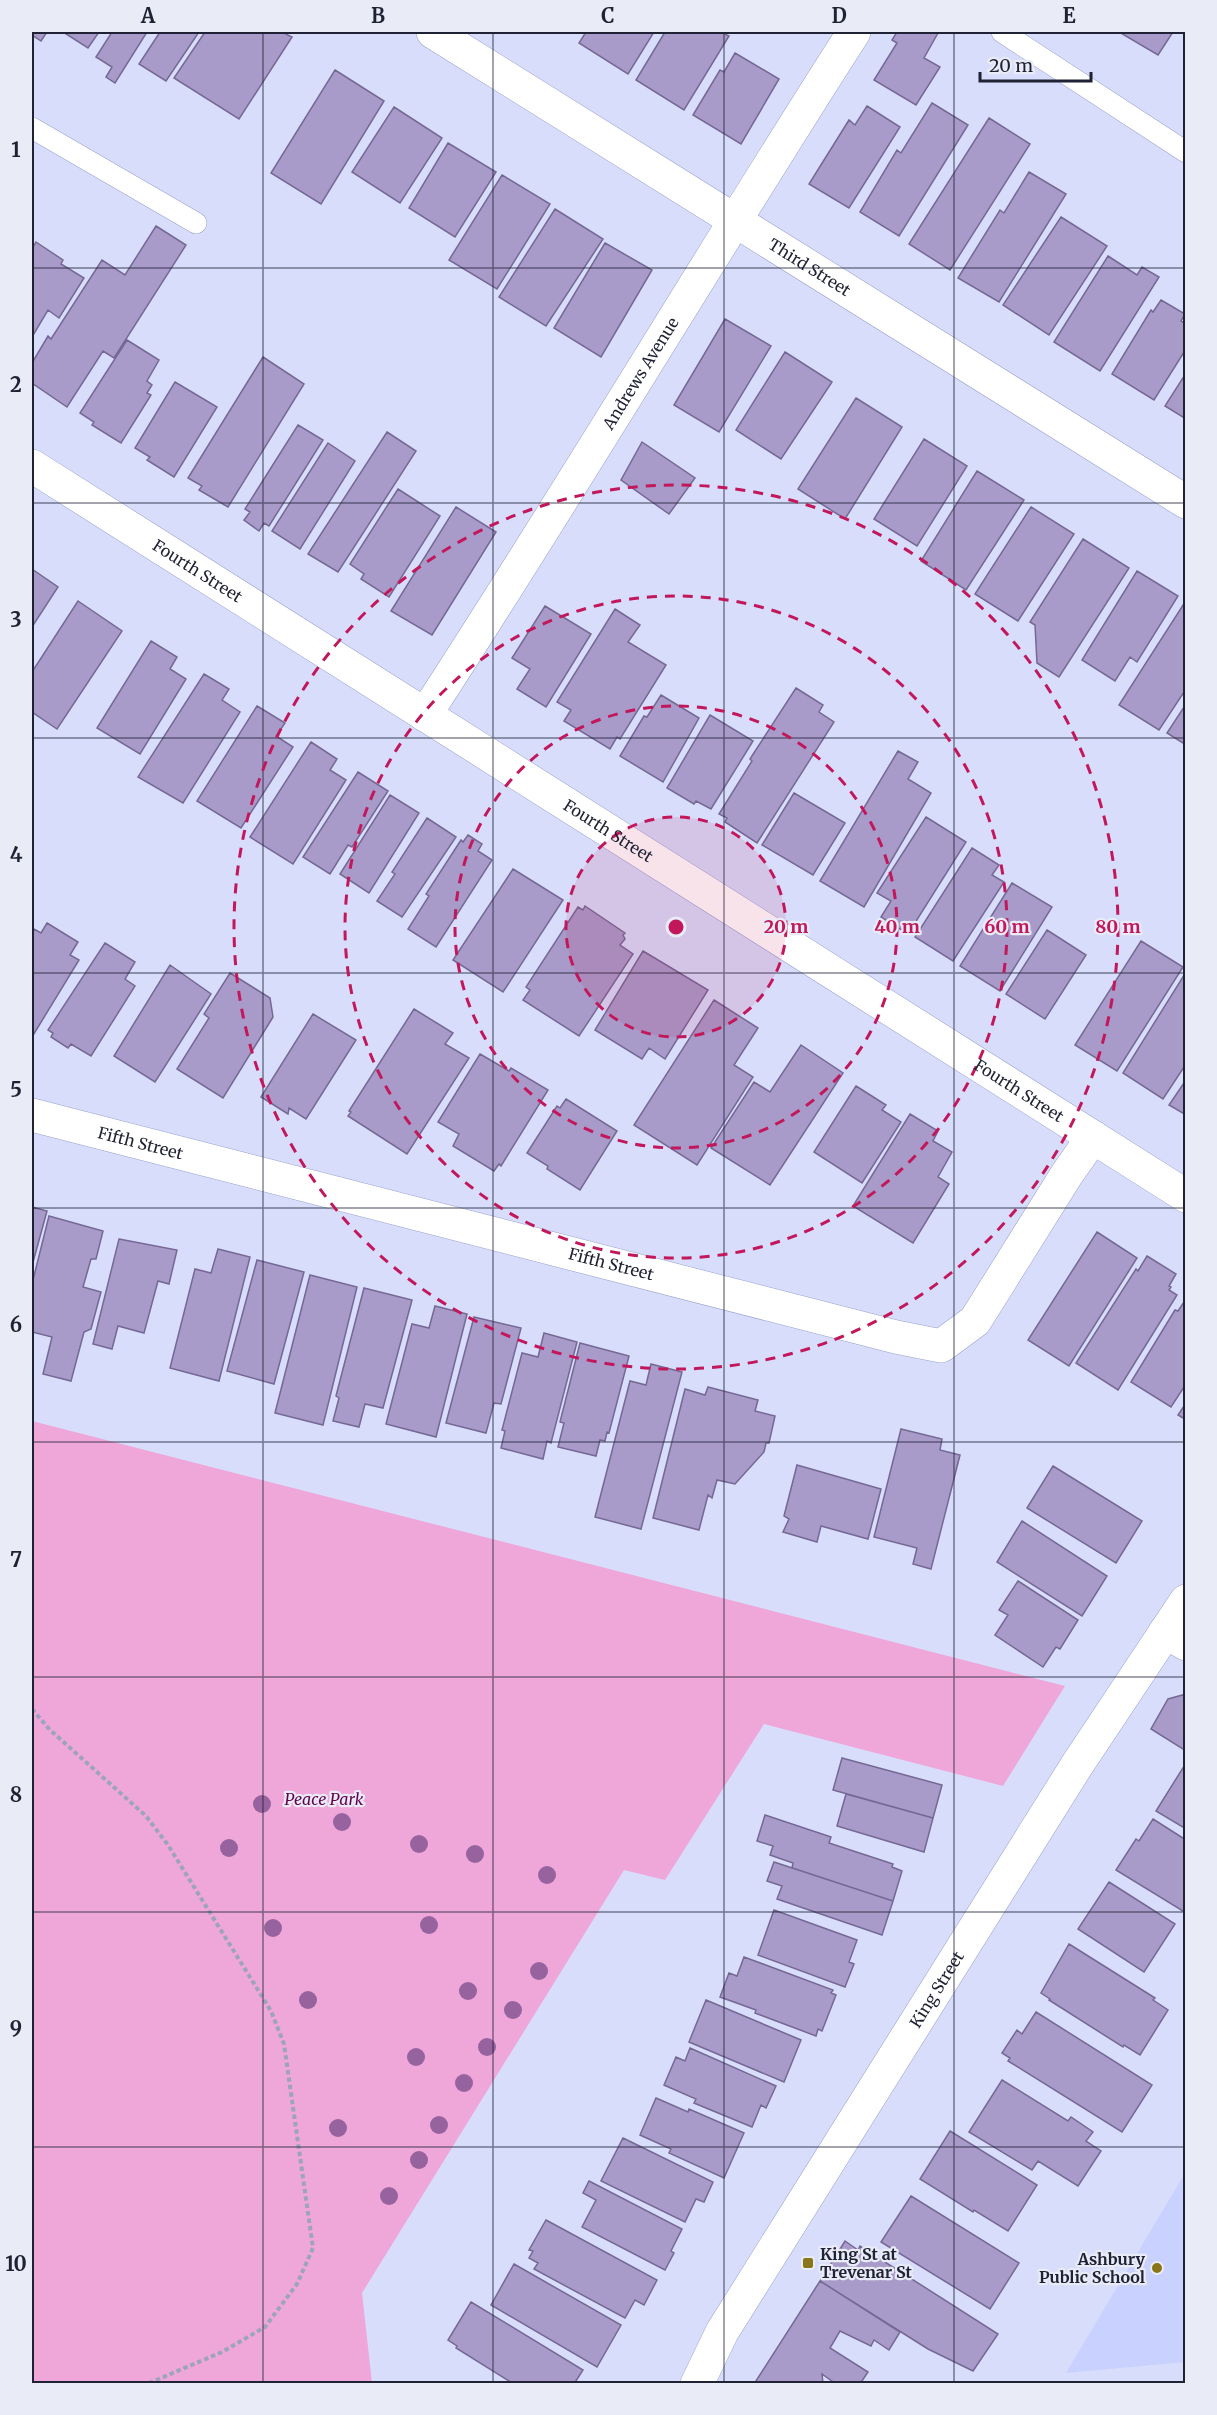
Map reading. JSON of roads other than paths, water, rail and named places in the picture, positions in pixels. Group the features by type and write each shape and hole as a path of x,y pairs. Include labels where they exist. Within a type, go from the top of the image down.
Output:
{"street":[{"name":"Third Street","path":"433,32 1185,502"},
{"name":"Andrews Avenue","path":"425,715 854,32"},
{"name":"Fourth Street","path":"32,466 1185,1196"},
{"name":"Fifth Street","path":"32,1115 885,1335 941,1346 975,1320 1066,1174 1093,1137"},
{"name":"King Street","path":"697,2384 722,2332 1077,1765 1175,1638 1185,1601"}],"lane":[{"path":"1002,32 1185,152"},
{"path":"32,128 196,223"}],"place":[{"name":"King St at Trevenar St","path":"808,2263"},
{"name":"Ashbury Public School","path":"1157,2268"}],"park label":[{"name":"Peace Park","path":"324,1799"}]}
